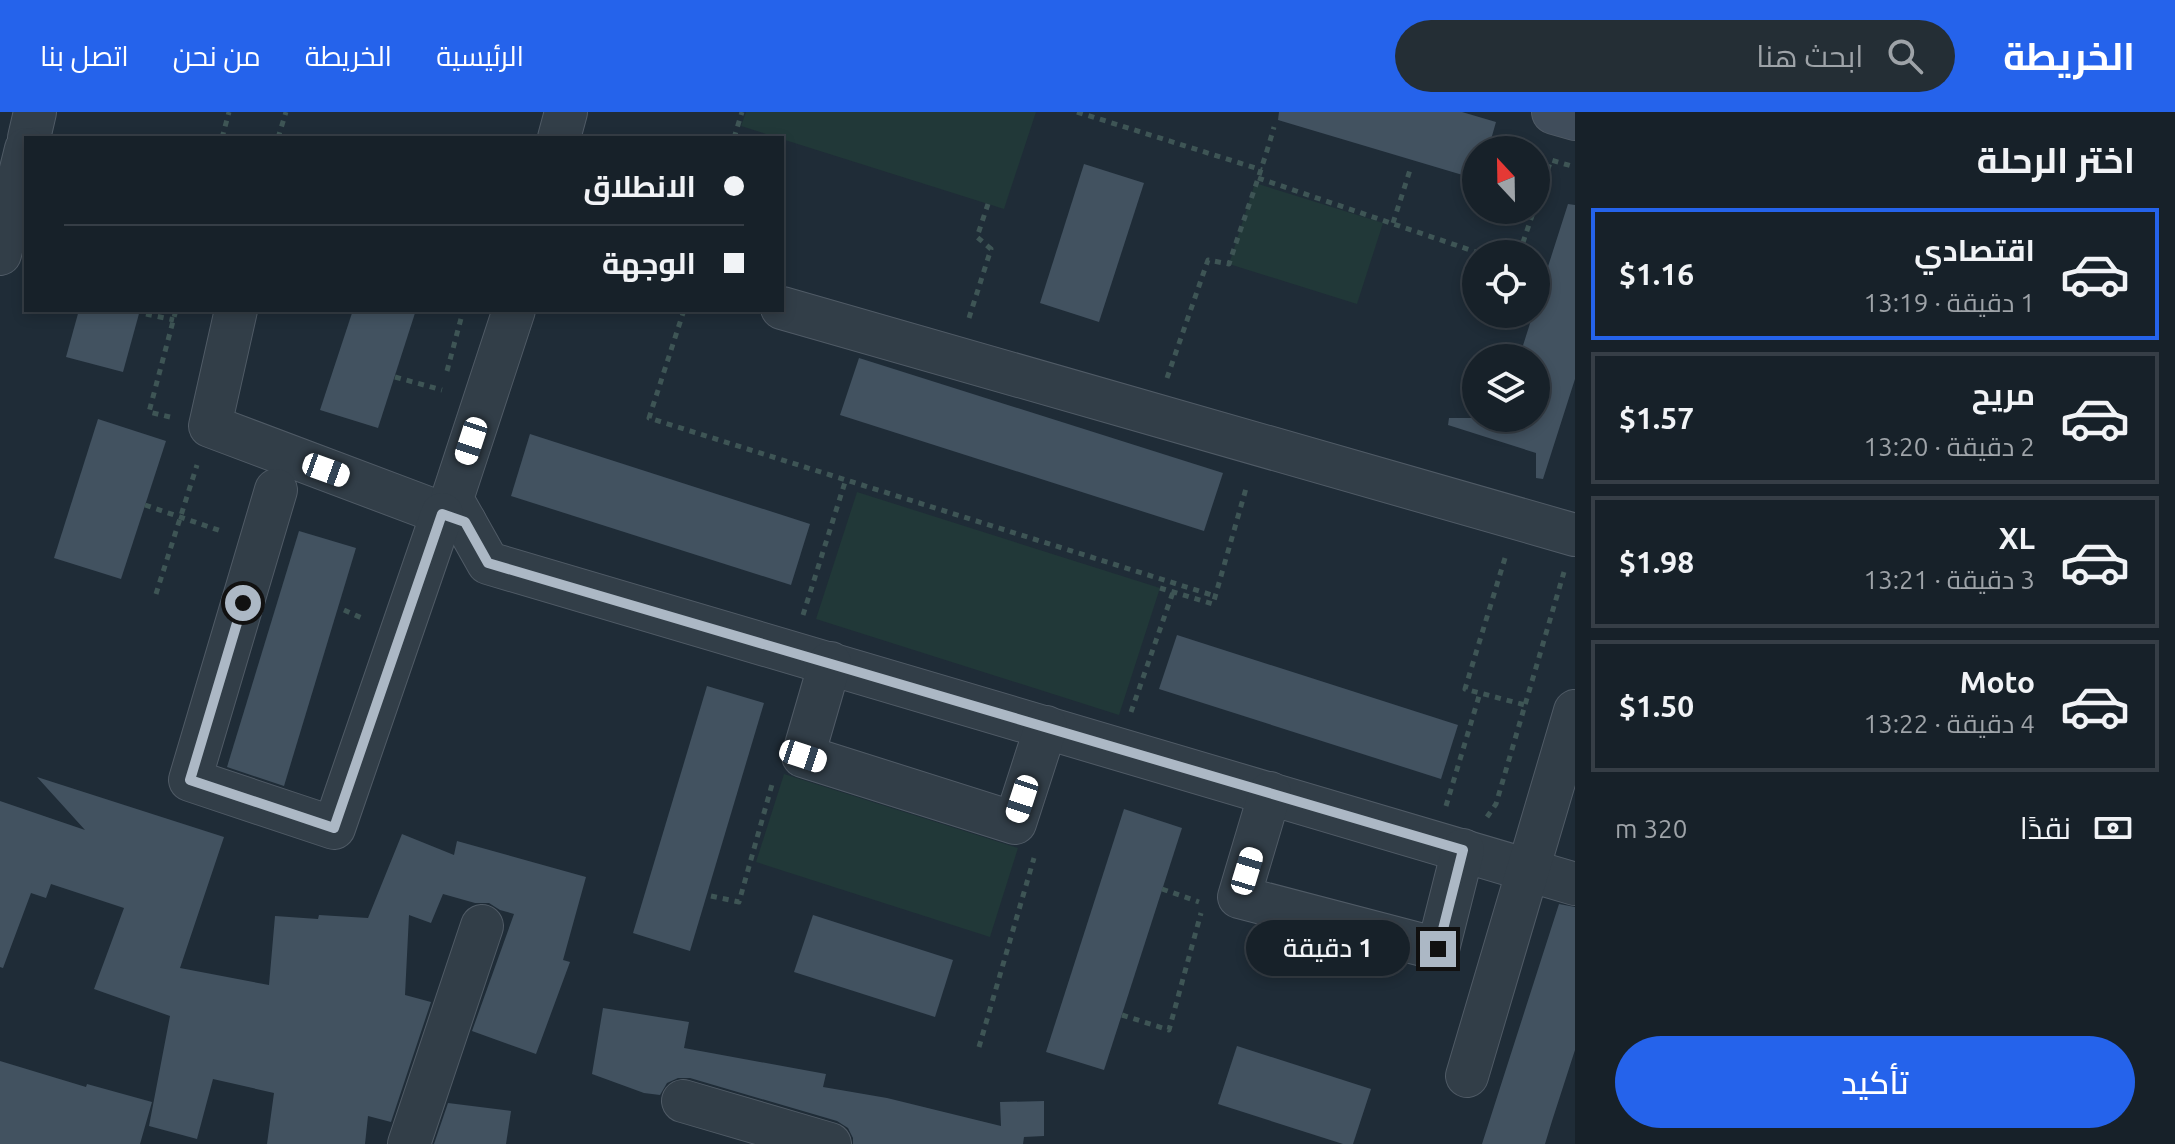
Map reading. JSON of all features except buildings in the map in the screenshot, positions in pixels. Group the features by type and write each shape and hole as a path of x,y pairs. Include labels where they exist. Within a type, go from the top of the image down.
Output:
{"street":[{"path":"29,136 35,112"},
{"path":"560,136 566,112"},
{"path":"1554,112 1575,118"},
{"path":"0,254 24,157"},
{"path":"784,309 1571,546"},
{"path":"236,312 210,426 453,518 488,563 1270,793 1472,838 1528,869 1575,884"},
{"path":"276,490 190,780 334,828 453,518 452,499 513,312"},
{"path":"830,663 803,756 1015,823 1046,727"},
{"path":"1467,1076 1575,711"},
{"path":"1270,793 1239,897 1438,949 1472,838"},
{"path":"409,1144 482,926"},
{"path":"683,1101 830,1144"}],"path":[{"path":"223,136 229,112"},
{"path":"279,136 286,112"},
{"path":"735,136 742,112"},
{"path":"1077,112 1262,170"},
{"path":"1164,386 1208,260 1229,264 1274,127"},
{"path":"1550,163 1551,160 1575,167"},
{"path":"1393,223 1410,170"},
{"path":"1258,178 1462,247"},
{"path":"968,321 991,249 977,237 988,204"},
{"path":"156,594 210,426 149,412 176,312"},
{"path":"395,377 442,390 463,312"},
{"path":"683,312 649,418 1215,596"},
{"path":"146,314 174,320"},
{"path":"1160,588 1213,604 1250,476"},
{"path":"801,621 846,479"},
{"path":"145,505 260,544"},
{"path":"1472,838 1496,804 1571,546"},
{"path":"1506,554 1465,689 1525,705"},
{"path":"1128,721 1173,592"},
{"path":"344,610 372,622"},
{"path":"1443,814 1480,693"},
{"path":"711,896 739,902 777,766"},
{"path":"979,1047 1037,847"},
{"path":"1122,1015 1169,1030 1203,903"}],"green space":[{"path":"746,112 1036,112 1004,209 784,140 784,136 773,136 741,126"},
{"path":"1255,183 1383,223 1357,304 1229,264"},
{"path":"857,492 1160,588 1119,715 816,619"},
{"path":"784,774 1018,848 990,937 756,862"}],"route":[{"path":"243,603 190,780 334,828 442,514 465,522 488,563 1463,850 1438,949"}]}
